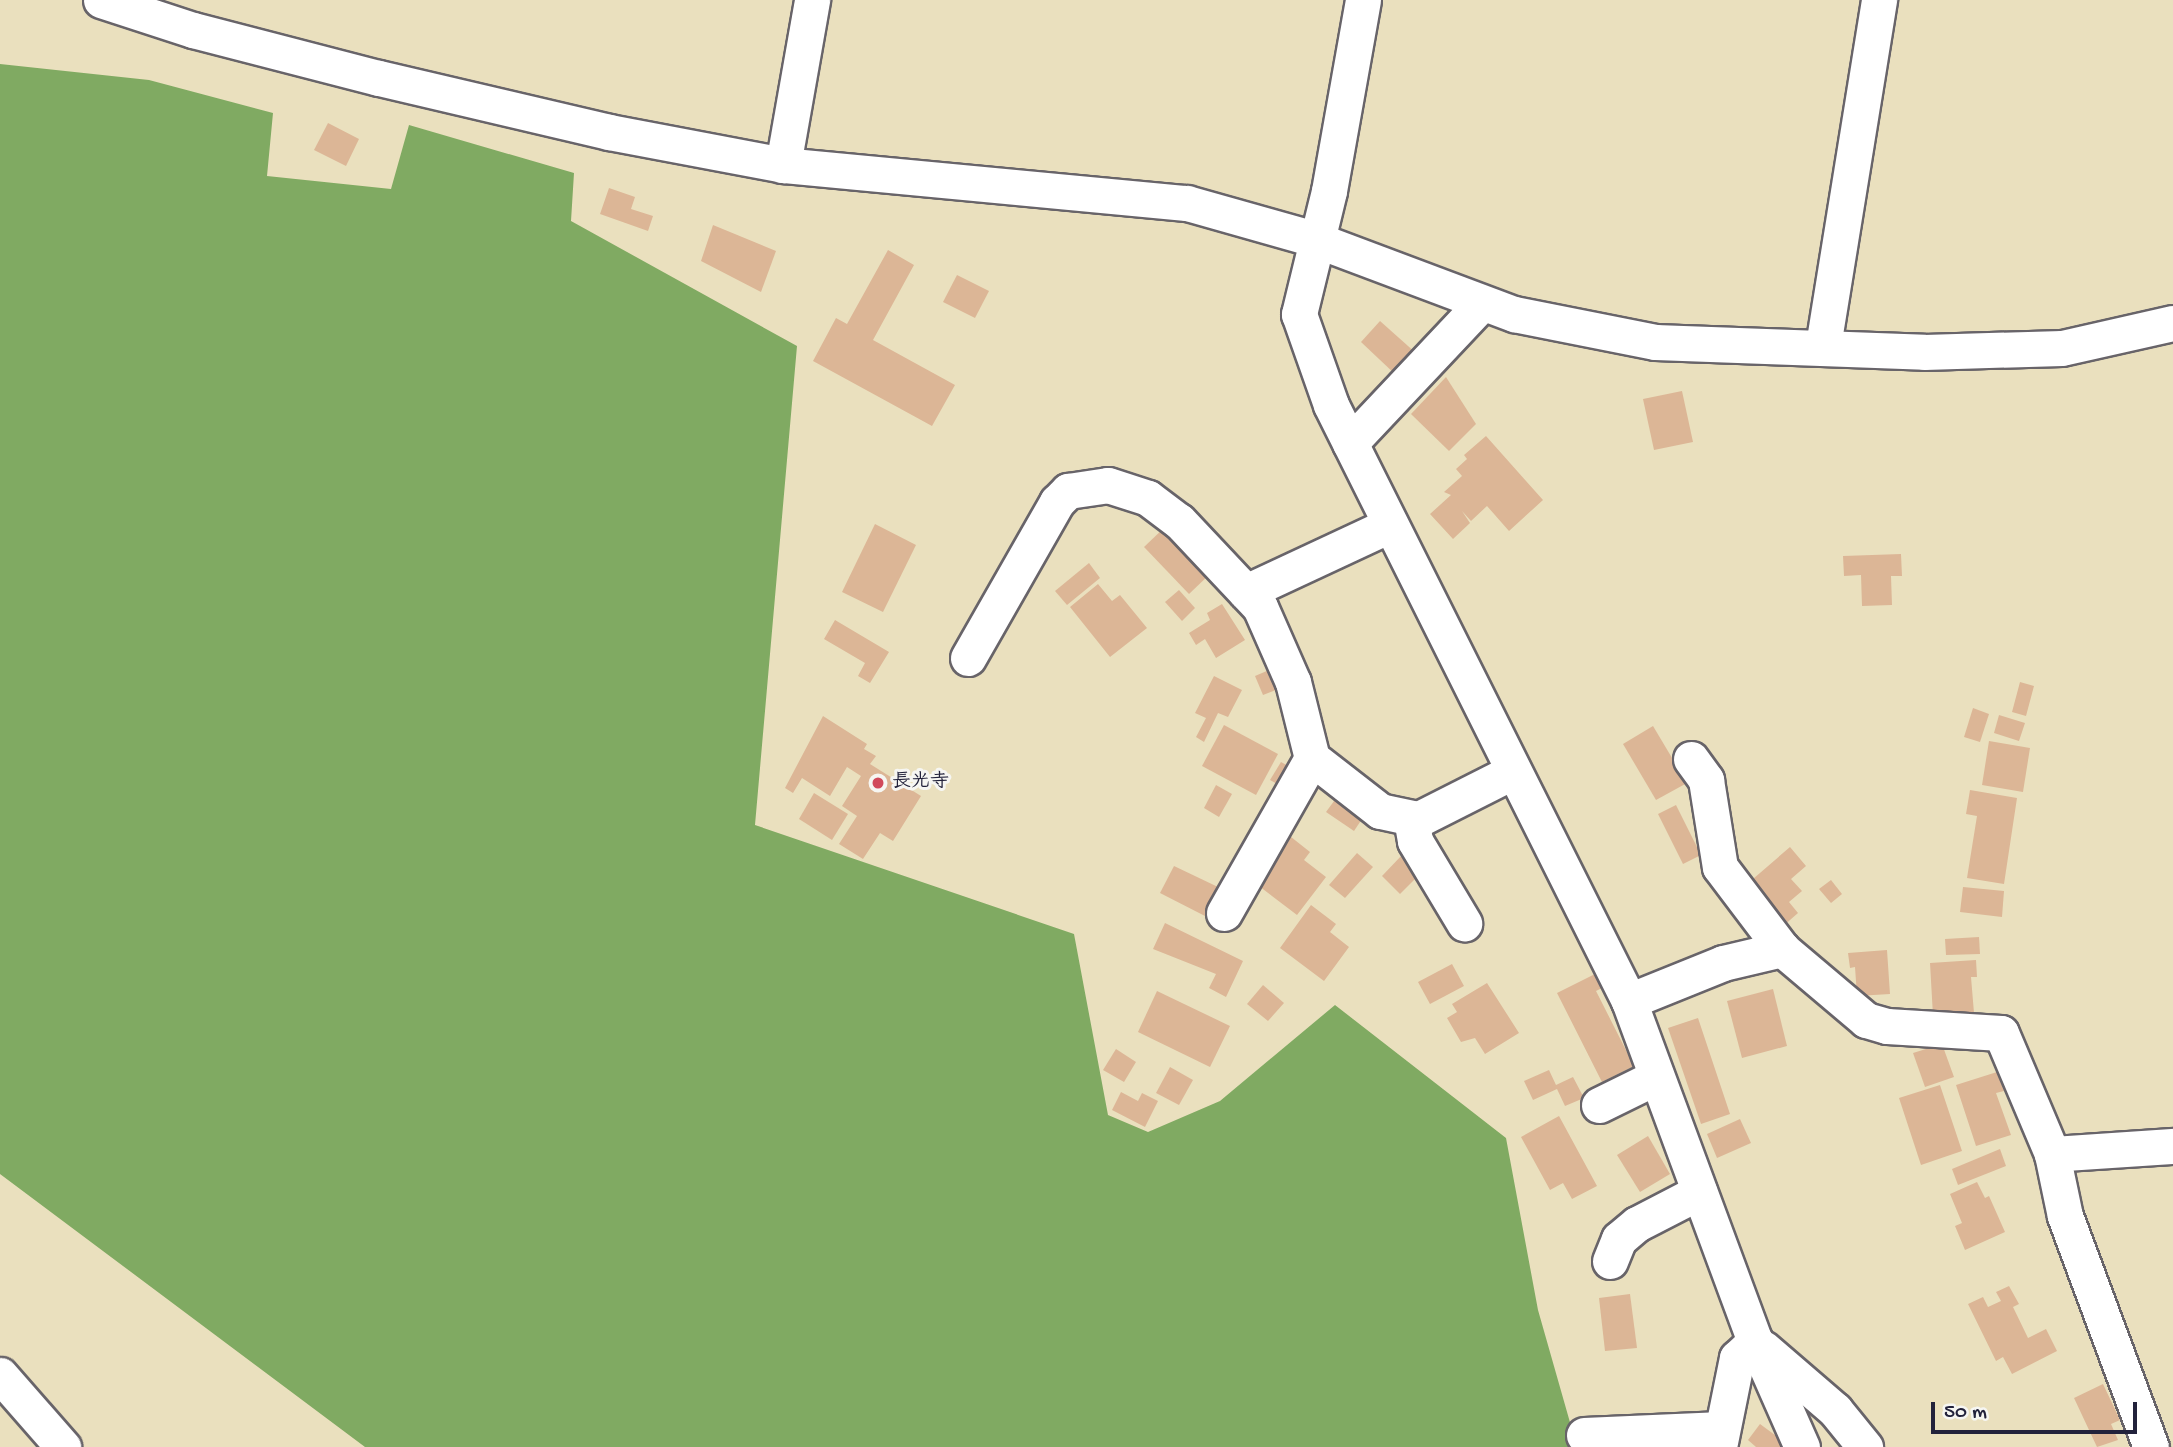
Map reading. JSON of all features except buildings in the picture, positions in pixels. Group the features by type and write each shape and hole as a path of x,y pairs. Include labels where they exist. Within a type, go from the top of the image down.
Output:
{"street":[{"path":"100,0 197,15 609,132 783,165 1187,203 1314,239 1514,314 1655,342 1823,346 1924,352 2062,348 2173,323"},
{"path":"783,165 812,0"},
{"path":"1363,0 1329,191 1314,239 1299,314 1331,405 1512,772 1629,1001 1755,1341 1802,1447"},
{"path":"1823,346 1879,0"},
{"path":"1350,443 1482,303"},
{"path":"968,658 1057,502 1068,491 1108,485 1147,498 1179,521 1260,607 1293,682 1312,758 1380,811 1419,819 1512,772"},
{"path":"1246,592 1390,525"},
{"path":"1224,913 1312,758"},
{"path":"1691,760 1706,780 1720,867 1782,950 1866,1020 1886,1026 2001,1033 2052,1154 2065,1216 2151,1447"},
{"path":"1411,818 1415,841 1464,923"},
{"path":"1629,1001 1723,963 1782,950"},
{"path":"1599,1105 1656,1077"},
{"path":"2052,1154 2173,1146"},
{"path":"1610,1261 1619,1239 1637,1224 1699,1192"},
{"path":"1584,1434 1721,1438 1737,1358 1755,1341"},
{"path":"1755,1341 1835,1410 1865,1447"},
{"path":"0,1375 63,1447"}],"green space":[{"path":"0,64 149,80 273,113 267,176 391,189 409,125 574,173 571,221 797,346 755,825 1074,934 1108,1115 1148,1132 1220,1101 1335,1005 1506,1138 1538,1310 1577,1447 365,1447 0,1174"}],"place":[{"name":"長光寺","path":"878,783"}]}
